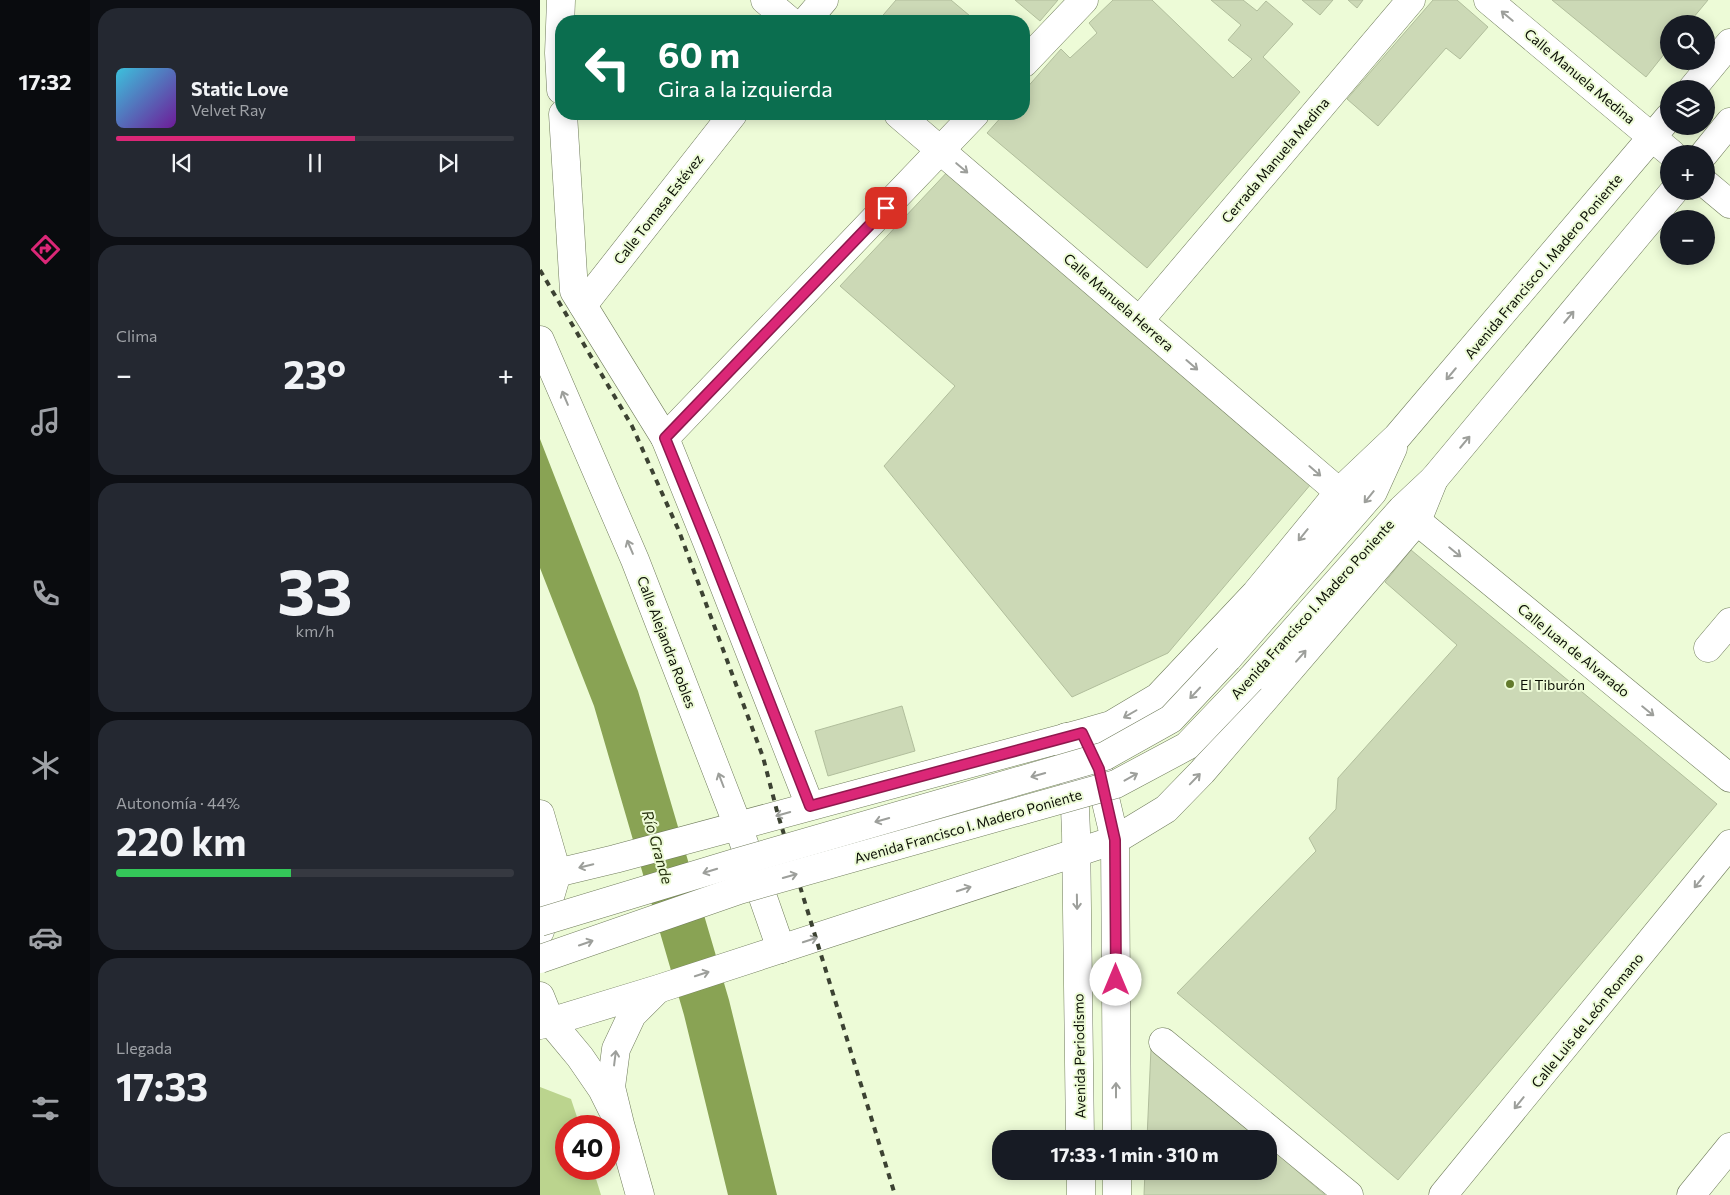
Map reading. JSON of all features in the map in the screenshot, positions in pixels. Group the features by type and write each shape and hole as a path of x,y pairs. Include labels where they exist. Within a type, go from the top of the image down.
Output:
{"main road":[{"path":"560,15 561,0"},
{"path":"765,0 783,15"},
{"path":"811,15 824,0"},
{"path":"1030,57 1084,0"},
{"name":"Cerrada Manuela Medina","path":"1140,320 1411,0"},
{"name":"Calle Manuela Medina","path":"1488,0 1665,136"},
{"path":"540,27 555,48"},
{"path":"1699,80 1730,43"},
{"path":"564,120 579,298 665,438 810,806"},
{"name":"Calle Tomasa Estévez","path":"579,298 728,120"},
{"name":"Calle Manuela Herrera","path":"905,120 1339,492"},
{"path":"665,438 969,120"},
{"path":"1711,145 1730,122"},
{"name":"Avenida Francisco I. Madero Poniente","path":"548,875 615,859 1111,725 1158,697 1256,593 1339,492 1397,437 1665,136"},
{"path":"1715,192 1730,204"},
{"name":"Avenida Francisco I. Madero Poniente","path":"540,959 739,890 1116,784 1187,746 1251,679 1402,509 1434,479 1666,200"},
{"name":"Calle Alejandra Robles","path":"540,340 635,560 738,826 781,949"},
{"name":"Avenida Francisco I. Madero Poniente","path":"540,922 735,863 1105,756 1172,719 1373,492 1397,437"},
{"name":"Avenida Francisco I. Madero Poniente","path":"658,989 1115,840 1166,809 1202,772 1417,521 1434,479"},
{"name":"Calle Juan de Alvarado","path":"1417,521 1730,778"},
{"path":"1708,648 1730,622"},
{"path":"1074,735 1099,769 1115,840 1117,1130"},
{"name":"Avenida Periodismo","path":"1074,735 1080,1130"},
{"path":"540,814 548,875 540,931"},
{"name":"Calle Luis de León Romano","path":"1453,1192 1730,844"},
{"path":"545,1023 658,989"},
{"path":"618,1115 612,1087 616,1050 632,1016 658,989"},
{"path":"540,996 545,1023 580,1057 602,1089 615,1115"},
{"path":"1163,1042 1349,1195"},
{"path":"620,1124 640,1195"},
{"path":"1691,1195 1730,1147"},
{"path":"1081,1180 1081,1195"},
{"path":"1117,1180 1117,1195"}],"shaded area":[{"path":"540,1087 571,1099 576,1115 555,1115 555,1180 596,1180 601,1195 540,1195"}],"water":[{"name":"Río Grande","path":"540,439 638,691 729,1000 777,1195 728,1195 684,1015 594,706 540,568"}],"building":[{"path":"896,0 951,0 969,15 883,15"},
{"path":"1015,0 1058,0 1040,21"},
{"path":"1113,0 1152,0 1233,78 1252,59 1228,40 1241,25 1211,0 1243,0 1257,11 1266,1 1293,24 1263,57 1300,92 1147,268 987,133 999,120 1030,120 1030,84 1061,49 1070,58 1097,33 1089,23"},
{"path":"1302,0 1333,0 1320,15"},
{"path":"1348,0 1363,0 1357,8"},
{"path":"1433,0 1457,0 1488,27 1460,59 1446,48 1378,126 1347,99"},
{"path":"1552,0 1708,0 1696,15 1660,15 1660,59 1646,77"},
{"path":"951,168 1311,484 1168,653 1072,697 884,466 955,386 840,286"},
{"path":"1411,550 1717,804 1398,1180 1177,993 1316,851 1309,838 1336,809 1338,778 1457,645 1385,582"},
{"path":"902,706 915,751 828,776 815,731"},
{"path":"1151,1048 1248,1130 1147,1130"},
{"path":"1277,1154 1325,1195 1144,1195 1145,1180 1277,1180"}],"railway":[{"path":"540,270 632,426 679,531 763,757 778,815 895,1195"}],"place":[{"name":"El Tiburón","path":"1510,684"}],"route":[{"path":"886,208 665,438 810,806 1082,733 1099,769 1115,840 1116,980"}]}
